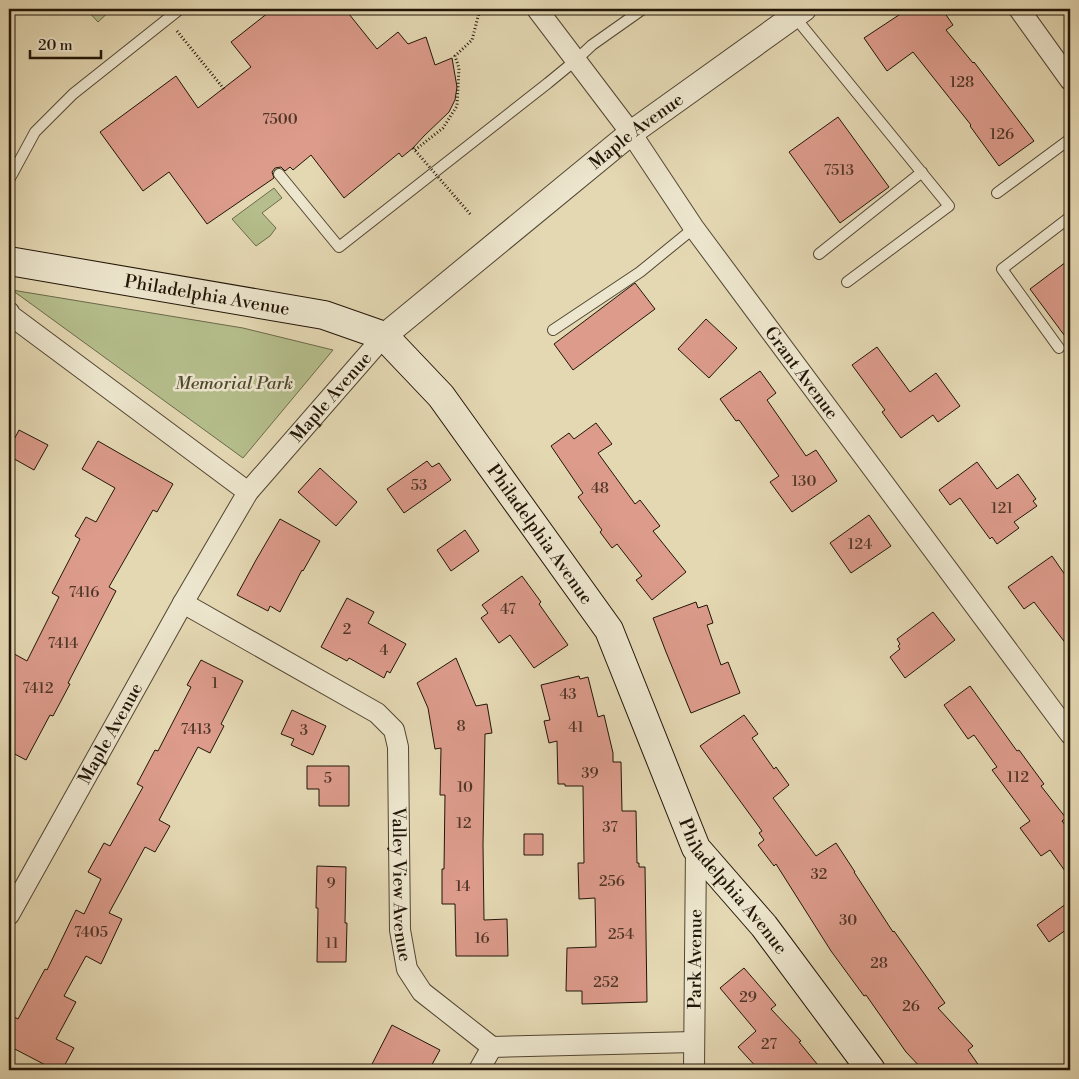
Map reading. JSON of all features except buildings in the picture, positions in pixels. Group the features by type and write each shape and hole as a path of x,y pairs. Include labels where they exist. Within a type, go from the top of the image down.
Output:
{"main road":[{"name":"Philadelphia Avenue","path":"9,261 324,315 384,336 441,396 609,630 696,848 764,926 871,1070"}],"street":[{"name":"Grant Avenue","path":"537,9 631,133 694,228 1070,734"},
{"path":"1019,9 1070,80"},
{"name":"Maple Avenue","path":"9,915 183,603 248,492 384,336 631,133 799,12"},
{"path":"9,312 10,316 248,492"},
{"name":"Valley View Avenue","path":"183,603 377,713 394,730 398,747 400,930 407,969 422,992 492,1046"},
{"name":"Park Avenue","path":"694,1070 696,848"},
{"path":"479,1070 492,1046 694,1042"}],"lane":[{"path":"9,180 35,132 73,94 180,9"},
{"path":"279,174 339,247 576,60 592,45 643,9"},
{"path":"799,12 949,206 847,282"},
{"path":"997,193 1070,139"},
{"path":"819,254 922,172"},
{"path":"1059,348 1002,269 1070,217"},
{"path":"553,330 640,272 694,228"}],"path":[{"path":"470,215 414,149 444,128 457,106 460,68 456,56 472,40 480,9"},
{"path":"167,19 224,89"}],"green space":[{"path":"86,9 112,9 98,22"},
{"path":"274,188 282,198 262,213 276,228 270,236 256,246 232,219"},
{"name":"Memorial Park","path":"12,290 243,328 333,350 243,458"}]}
